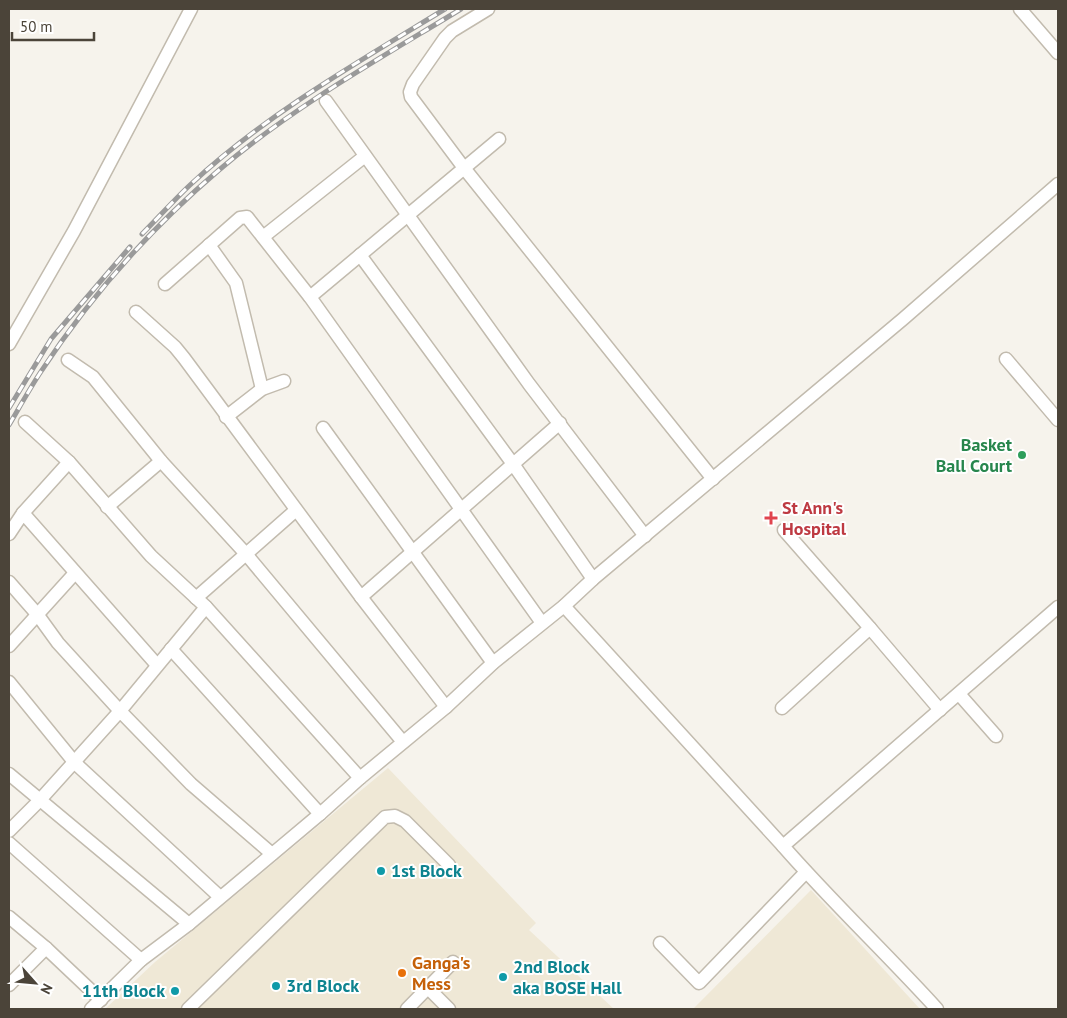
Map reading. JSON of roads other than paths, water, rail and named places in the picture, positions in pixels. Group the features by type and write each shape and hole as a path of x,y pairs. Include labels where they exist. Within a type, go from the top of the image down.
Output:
{"street":[{"path":"9,344 74,231 192,9"},
{"path":"488,9 452,31 445,38 410,92 411,97 464,168 714,479"},
{"path":"1020,9 1058,52"},
{"path":"326,101 529,384 645,536"},
{"path":"310,297 499,139"},
{"path":"263,237 365,156"},
{"path":"91,1009 141,960 188,924 320,814 493,664 714,479 1058,184"},
{"path":"165,284 209,244 244,217 247,217 310,297 542,623"},
{"path":"209,244 236,283 262,389"},
{"path":"360,255 513,464 593,579"},
{"path":"136,312 175,347 361,597 446,706"},
{"path":"1006,359 1058,420"},
{"path":"68,360 93,377 161,461 246,554 403,742"},
{"path":"226,417 262,389 284,381"},
{"path":"25,422 69,462 151,556 206,607 360,778"},
{"path":"361,597 560,423"},
{"path":"323,428 493,664"},
{"path":"107,507 161,461"},
{"path":"9,534 22,513 69,462"},
{"path":"196,598 296,510"},
{"path":"22,513 157,665"},
{"path":"784,530 940,710"},
{"path":"9,646 75,573"},
{"path":"9,582 58,643 190,784 272,854"},
{"path":"564,606 806,872 901,969 937,1009"},
{"path":"9,831 75,763 206,607"},
{"path":"783,846 1058,608"},
{"path":"782,708 870,628"},
{"path":"171,649 320,814"},
{"path":"9,682 75,763 220,897"},
{"path":"959,694 996,736"},
{"path":"9,774 188,924"},
{"path":"188,1009 385,817 395,816 405,821 449,865"},
{"path":"9,843 141,960"},
{"path":"660,942 699,983 806,872"},
{"path":"9,917 46,948 102,1000"},
{"path":"9,985 46,948"},
{"path":"407,1009 453,962"},
{"path":"428,988 449,1009"}],"railway":[{"path":"142,234 190,185 249,135 313,91 445,9"},
{"path":"9,425 59,345 100,291 145,240 194,192 276,125 368,65 461,9"},
{"path":"9,408 51,339 130,247"}],"place":[{"name":"Basket Ball Court","path":"1022,455"},
{"name":"St Ann's Hospital","path":"771,518"},
{"name":"1st Block","path":"381,871"},
{"name":"Ganga's Mess","path":"402,973"},
{"name":"2nd Block aka BOSE Hall","path":"503,977"},
{"name":"3rd Block","path":"276,986"},
{"name":"11th Block","path":"175,991"}]}
